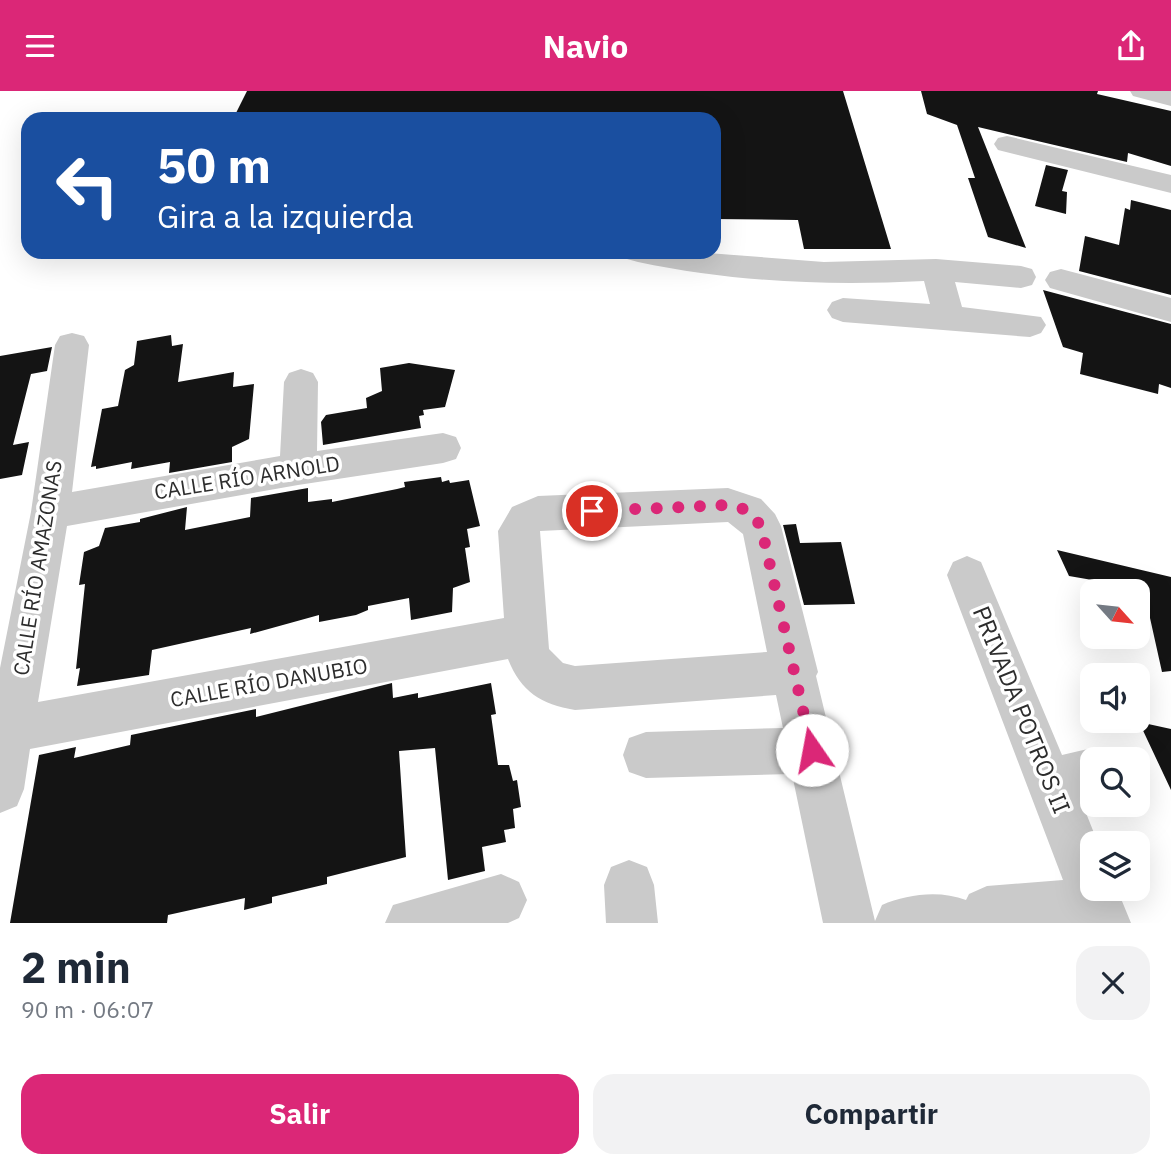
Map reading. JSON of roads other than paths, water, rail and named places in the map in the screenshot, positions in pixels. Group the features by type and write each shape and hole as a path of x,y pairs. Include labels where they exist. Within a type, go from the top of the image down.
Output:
{"street":[{"path":"1142,91 1171,98"},
{"path":"1007,144 1171,184"},
{"path":"670,259 689,263 811,272 863,274 936,270 1021,277"},
{"path":"936,270 949,317"},
{"path":"1061,279 1171,310"},
{"path":"843,310 1030,325"},
{"name":"CALLE RÍO AMAZONAS","path":"0,789 50,512 72,345"},
{"path":"298,469 301,382"},
{"name":"CALLE RÍO ARNOLD","path":"50,512 298,469 443,448"},
{"path":"796,672 575,688 554,684 540,674 528,656 518,531 526,519 538,513 728,505 747,510 761,526 796,672 849,923"},
{"name":"PRIVADA POTROS II","path":"967,575 1070,776 1101,913"},
{"name":"CALLE RÍO DANUBIO","path":"11,730 526,635"},
{"path":"646,755 812,750"},
{"path":"411,923 501,900"},
{"path":"900,923 969,916 1101,913"}]}
